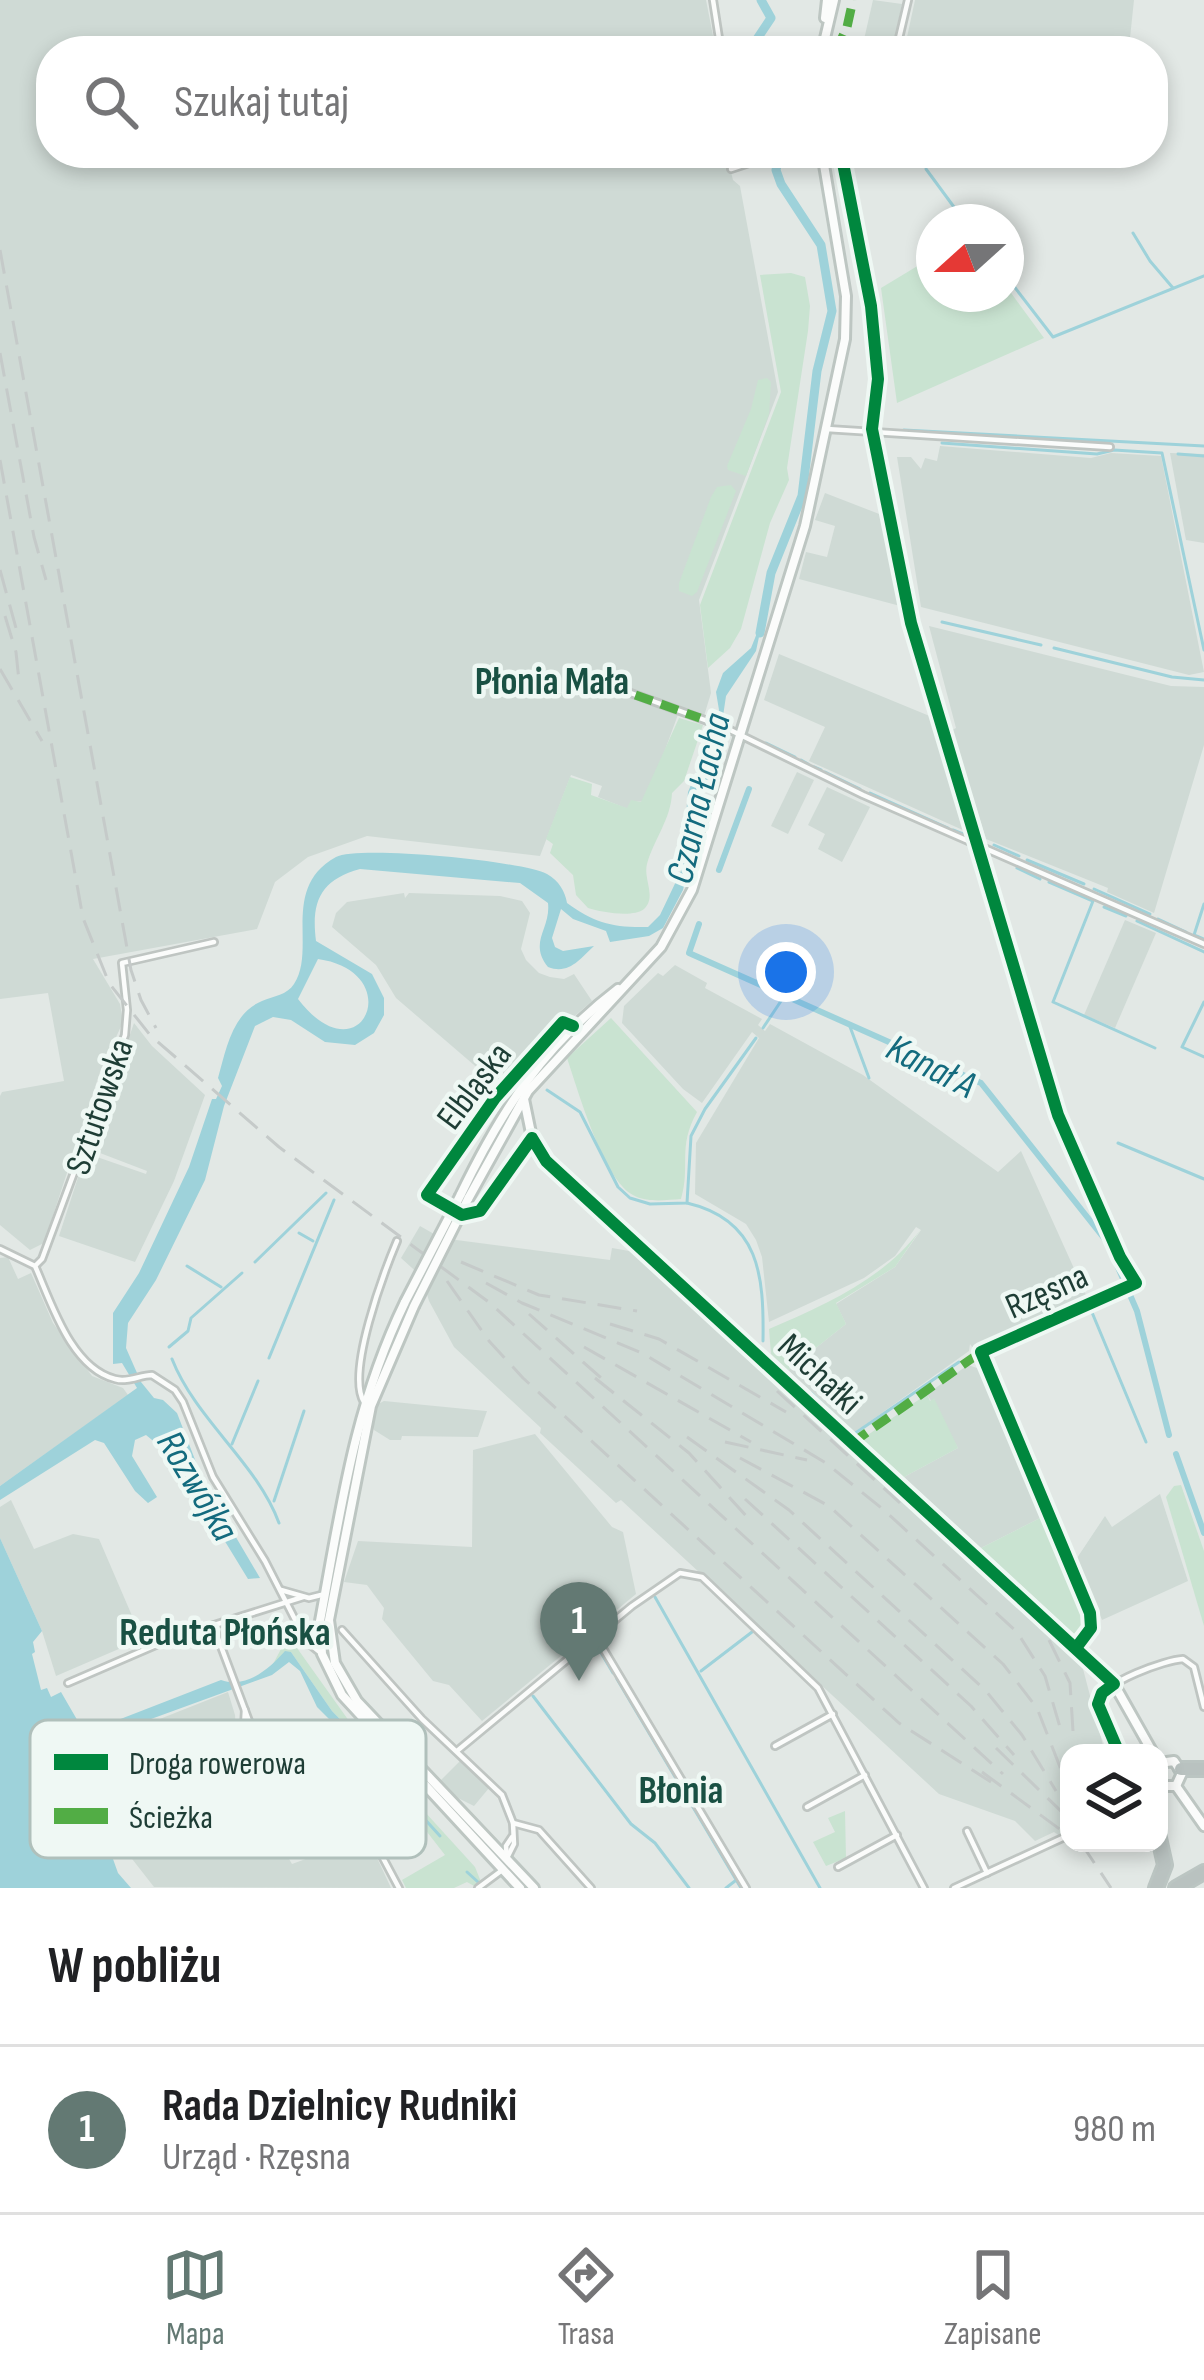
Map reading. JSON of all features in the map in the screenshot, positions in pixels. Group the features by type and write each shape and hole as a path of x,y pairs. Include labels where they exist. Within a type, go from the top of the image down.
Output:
{"highway":[{"path":"1181,1769 1204,1768"},
{"path":"1156,1888 1165,1865 1162,1852"},
{"path":"1176,1888 1204,1872"},
{"path":"1193,1888 1204,1882"}],"main road":[{"path":"824,36 831,0"},
{"name":"Elbląska","path":"464,1197 524,1097 661,947 684,908 805,526 828,427 847,314 824,168"},
{"name":"Elbląska","path":"532,1138 480,1211 462,1215 428,1195 500,1092 568,1024 634,977"},
{"name":"Elbląska","path":"366,1720 342,1695 322,1654 326,1594 367,1404 410,1304 511,1100 568,1024"},
{"path":"500,1092 511,1100"},
{"path":"524,1097 532,1138"},
{"path":"513,1113 528,1116"},
{"name":"Michałki","path":"532,1138 546,1161 1114,1684 1148,1744"},
{"name":"Elbląska","path":"367,1404 324,1632 354,1697 376,1720"},
{"path":"1168,1760 1181,1769 1176,1786"},
{"name":"Elbląska","path":"426,1774 492,1844 520,1888"},
{"name":"Elbląska","path":"426,1783 504,1864 534,1888"},
{"path":"1168,1786 1176,1786"},
{"path":"1176,1786 1204,1826"}],"street":[{"path":"713,0 719,36"},
{"path":"900,36 908,0"},
{"path":"828,427 1110,447"},
{"path":"617,688 724,727 863,795 1204,944"},
{"name":"Sztutowska","path":"35,1266 43,1259 125,1035 122,963 214,942"},
{"name":"Elbląska","path":"367,1404 358,1393 371,1312 398,1241"},
{"path":"0,1250 35,1266 62,1326 101,1372 129,1380 158,1378 180,1396 213,1477 306,1641 322,1654"},
{"path":"981,1352 1090,1613 1090,1628 1076,1648"},
{"path":"457,1751 595,1635 680,1573 695,1574 807,1676 833,1714 924,1888"},
{"path":"281,1590 303,1597"},
{"path":"68,1683 133,1653 213,1625 326,1594"},
{"path":"296,1618 304,1627 324,1632"},
{"path":"213,1625 249,1720"},
{"path":"342,1630 426,1720"},
{"path":"595,1635 746,1888"},
{"path":"1115,1744 1098,1704 1102,1693 1162,1663 1183,1659 1194,1666 1204,1707"},
{"path":"244,1720 245,1710"},
{"path":"775,1746 833,1714"},
{"path":"426,1720 502,1795 513,1823 512,1852 478,1888"},
{"path":"807,1807 866,1775"},
{"path":"513,1823 538,1830 591,1888"},
{"path":"967,1831 987,1873"},
{"path":"504,1864 506,1846 514,1834"},
{"path":"838,1867 897,1835"},
{"path":"954,1888 1060,1839"},
{"path":"492,1844 506,1846"},
{"path":"383,1858 399,1888"}],"shaded area":[{"path":"0,0 706,0 713,36 36,36 36,168 730,168 740,186 778,392 699,600 711,693 704,716 680,709 646,802 631,801 628,809 598,797 602,786 571,775 540,856 367,836 308,857 275,882 257,929 93,959 120,1004 123,1022 100,1072 44,1243 30,1250 0,1225 0,1096 64,1081 48,993 0,999"},
{"path":"873,0 902,4 895,36 865,36"},
{"path":"915,0 1134,0 1130,36 907,36"},
{"path":"940,446 1091,458 1111,453 1161,456 1204,672 1189,675 921,607 897,457 911,457 921,469 925,458 937,461"},
{"path":"1170,453 1204,454 1204,543 1186,540"},
{"path":"825,493 887,517 904,607 799,579 806,552 827,557 835,526 815,520"},
{"path":"929,626 1171,686 1204,687 1204,745 1154,913 1107,892 1108,888 986,839 952,730 956,728"},
{"path":"779,654 932,717 965,831 809,761 825,727 764,700"},
{"path":"797,772 814,780 788,834 771,826"},
{"path":"827,787 870,807 842,862 818,849 825,834 808,825"},
{"path":"404,893 405,898 409,893 522,901 530,913 521,949 526,960 550,977 564,979 574,974 592,1001 569,1021 564,1016 529,1045 495,1083 396,998 376,965 332,927 336,913 347,902"},
{"path":"1125,920 1156,933 1115,1028 1084,1015"},
{"path":"675,965 707,983 705,988 762,1019 758,1025 765,1031 770,1024 863,1075 998,1172 1021,1151 1086,1295 973,1348 970,1344 969,1351 855,1432 788,1370 846,1324 836,1304 895,1267 921,1230 916,1227 895,1256 864,1278 769,1322 756,1240 746,1224 695,1194 696,1143 759,1038 752,1032 702,1103 622,1023 624,1006 658,973 663,976"},
{"path":"134,1023 205,1095 174,1181 135,1262 59,1236 84,1159 97,1157 146,1174 92,1146"},
{"path":"420,1226 441,1238 610,1260 612,1248 635,1252 1056,1636 1082,1665 1103,1744 1060,1744 1060,1836 1054,1832 1035,1841 1015,1821 939,1794 621,1500 616,1503 540,1433 541,1428 454,1347 429,1301 422,1277 401,1258"},
{"path":"8,1257 18,1279 31,1273 53,1323 92,1376 123,1388 128,1395 0,1486 0,1258"},
{"path":"968,1365 980,1369 1042,1517 981,1548 904,1477 958,1448 927,1394"},
{"path":"378,1404 487,1411 478,1437 390,1440 372,1424"},
{"path":"535,1434 612,1527 623,1532 636,1594 482,1721 449,1685 433,1681 382,1619 384,1608 367,1585 344,1582 358,1541 472,1547 473,1450"},
{"path":"1160,1494 1188,1581 1102,1620 1077,1558 1105,1516 1112,1527"},
{"path":"11,1500 34,1549 73,1534 99,1539 142,1639 56,1676 42,1631 0,1538 0,1507"},
{"path":"228,1692 235,1720 157,1720"},
{"path":"460,1761 489,1788 474,1806 458,1798 441,1780"},
{"path":"131,1858 289,1858 292,1864 308,1858 377,1858 391,1888 154,1887"}],"green space":[{"path":"916,267 916,312 1024,311 1044,338 897,403 881,288"},
{"path":"760,275 805,277 810,306 789,480 770,523 741,629 730,648 708,668 700,605 781,392"},
{"path":"758,380 771,382 769,414 746,476 727,466"},
{"path":"731,485 736,491 697,592 692,596 679,591 711,497 717,487"},
{"path":"679,718 703,725 647,864 648,904 639,912 625,914 588,908 576,895 573,875 550,853 553,844 546,839 570,777 592,784 591,795 627,808 631,800 641,802"},
{"path":"611,1018 697,1112 687,1136 681,1199 633,1195 612,1171 593,1132 567,1058"},
{"path":"921,1229 895,1267 836,1303 846,1324 788,1370 771,1354 769,1329 871,1276"},
{"path":"927,1394 930,1401 934,1398 958,1448 904,1477 862,1439"},
{"path":"1181,1485 1204,1551 1204,1626 1166,1497"},
{"path":"1042,1517 1083,1618 1081,1630 1074,1634 981,1548"},
{"path":"283,1632 292,1641 348,1720 341,1720 332,1711 291,1652 272,1666 281,1649 277,1636"},
{"path":"845,1811 846,1858 826,1866 813,1842 835,1832 828,1818"},
{"path":"426,1813 475,1867 481,1882 454,1888 406,1888 402,1880 445,1855 426,1831"}],"water":[{"path":"763,618 756,651 726,696 718,750 692,822 691,857 683,890 663,928 649,936 610,942 606,931 573,919 561,909 552,938 555,947 563,951 594,946 574,964 555,969 548,967 540,950 548,903 520,883 360,869 336,879 321,894 315,915 316,941 372,974 384,998 384,1015 374,1033 355,1045 325,1042 291,1020 273,1017 255,1026 224,1106 205,1180 156,1280 128,1323 126,1348 141,1382 154,1398 177,1413 204,1483 260,1578 248,1579 174,1458 146,1435 135,1440 132,1456 157,1497 148,1503 104,1443 95,1440 0,1500 0,1486 137,1388 122,1363 113,1364 113,1313 139,1273 189,1167 212,1099 222,1086 218,1078 237,1023 252,1007 294,984 302,954 304,902 319,870 336,857 375,853 507,864 547,874 561,887 567,903 596,920 648,927 660,915 681,871 688,792 712,736 719,710 716,692 723,673 751,648","holes":["318,959 346,968 362,982 368,999 366,1015 356,1026 340,1029 321,1021 298,999"]},
{"path":"0,1538 42,1631 33,1642 32,1654 41,1690 47,1688 51,1697 61,1692 77,1720 30,1720 30,1858 117,1858 113,1859 118,1873 131,1888 0,1888"},
{"path":"285,1651 291,1652 341,1720 330,1720 317,1707 300,1671 289,1662 272,1675 148,1720 118,1720 221,1680 249,1679"}],"waterway":[{"name":"Czarna Łacha","path":"759,36 771,18 761,0"},
{"name":"Czarna Łacha","path":"760,633 771,573 802,496 817,371 832,311 821,245 781,184 776,168"},
{"path":"926,169 952,204"},
{"path":"1133,233 1173,288"},
{"path":"1024,299 1053,337 1204,276"},
{"path":"904,430 1204,446"},
{"path":"942,443 1097,454 1114,450 1162,453 1204,650"},
{"path":"1178,454 1204,456"},
{"path":"942,622 1041,645"},
{"path":"1054,648 1172,677 1204,680"},
{"path":"766,743 795,757"},
{"path":"801,760 808,764"},
{"path":"814,767 821,770"},
{"path":"825,772 860,789"},
{"name":"Kanał A","path":"719,870 749,789"},
{"path":"870,793 948,828"},
{"path":"953,830 968,836"},
{"path":"994,845 1019,856"},
{"path":"1027,860 1084,884"},
{"path":"1017,868 1040,879"},
{"path":"1049,882 1093,901 1053,1002 1155,1048"},
{"path":"1094,889 1150,914"},
{"path":"1204,904 1194,935 1204,939"},
{"path":"1104,907 1126,916"},
{"path":"1158,919 1186,932"},
{"path":"1137,921 1204,952"},
{"name":"Kanał A","path":"699,924 689,953 981,1083 1107,1242 1137,1311 1169,1435"},
{"path":"763,1028 783,998"},
{"path":"1204,1002 1182,1047 1204,1057"},
{"path":"849,1024 869,1078"},
{"path":"547,1090 580,1112 618,1187 630,1198 650,1204 687,1203 691,1136 756,1038"},
{"path":"1118,1143 1204,1179"},
{"path":"255,1262 326,1193"},
{"path":"269,1358 334,1200"},
{"path":"687,1203 730,1223 753,1254 762,1294 763,1341"},
{"path":"299,1233 313,1241"},
{"path":"187,1266 221,1287"},
{"path":"169,1347 188,1331 191,1318 242,1273"},
{"path":"1000,1338 1125,1283"},
{"path":"1091,1310 1146,1442"},
{"path":"172,1359 196,1402 256,1481 279,1523"},
{"path":"811,1393 854,1434 959,1362"},
{"path":"232,1444 258,1381"},
{"path":"991,1394 1070,1584"},
{"path":"274,1501 304,1411"},
{"path":"861,1442 943,1517"},
{"name":"Kanał A","path":"1176,1454 1204,1533"},
{"path":"951,1524 1050,1616"},
{"path":"655,1597 820,1888"},
{"path":"701,1671 752,1632"},
{"path":"600,1651 613,1673"},
{"path":"617,1679 741,1888"},
{"path":"533,1696 631,1824 655,1843 689,1888"},
{"name":"Rozwójka","path":"426,1821 440,1836"},
{"name":"Rozwójka","path":"467,1872 478,1882"},
{"path":"726,1888 735,1881"}],"railway":[{"path":"0,250 131,970 156,1028"},
{"path":"0,353 46,580"},
{"path":"0,460 83,918 109,983 150,1035 279,1147 490,1303 1003,1774"},
{"path":"0,570 16,628"},
{"path":"5,616 19,681"},
{"path":"0,669 42,741"},
{"path":"461,1262 539,1295 637,1311"},
{"path":"447,1281 489,1341 523,1378 899,1723 991,1782"},
{"path":"486,1283 642,1353 826,1463 1017,1632 1045,1676 1062,1734"},
{"path":"529,1314 609,1385"},
{"path":"610,1324 659,1339 786,1412"},
{"path":"584,1347 751,1442"},
{"path":"595,1378 689,1453 749,1519"},
{"path":"777,1391 900,1503"},
{"path":"687,1437 789,1510 986,1691 1022,1735 1056,1791"},
{"path":"725,1442 807,1460"},
{"path":"740,1458 829,1506 1003,1664 1037,1708 1060,1767"},
{"path":"745,1499 971,1706 1014,1755"},
{"path":"1049,1640 1070,1683 1073,1731"},
{"path":"996,1748 1060,1810"},
{"path":"982,1772 1060,1829"},
{"path":"1087,1852 1111,1888"}],"marked path":[{"path":"843,36 853,0"},
{"path":"610,686 700,718"},
{"path":"852,1443 981,1352"}],"cycle path":[{"name":"Rzęsna","path":"844,168 871,306 878,379 872,429 911,623 1058,1115 1136,1283 981,1352 1090,1613 1091,1628 1076,1648"},
{"path":"573,1026 563,1022 495,1098 427,1195 462,1215 480,1211 532,1138 546,1161 1114,1684 1102,1693 1098,1704 1115,1744"}],"place":[{"name":"Rada Dzielnicy Rudniki","path":"579,1681"}],"district":[{"name":"Płonia Mała","path":"552,680"},
{"name":"Reduta Płońska","path":"225,1631"},
{"name":"Błonia","path":"681,1789"}]}
